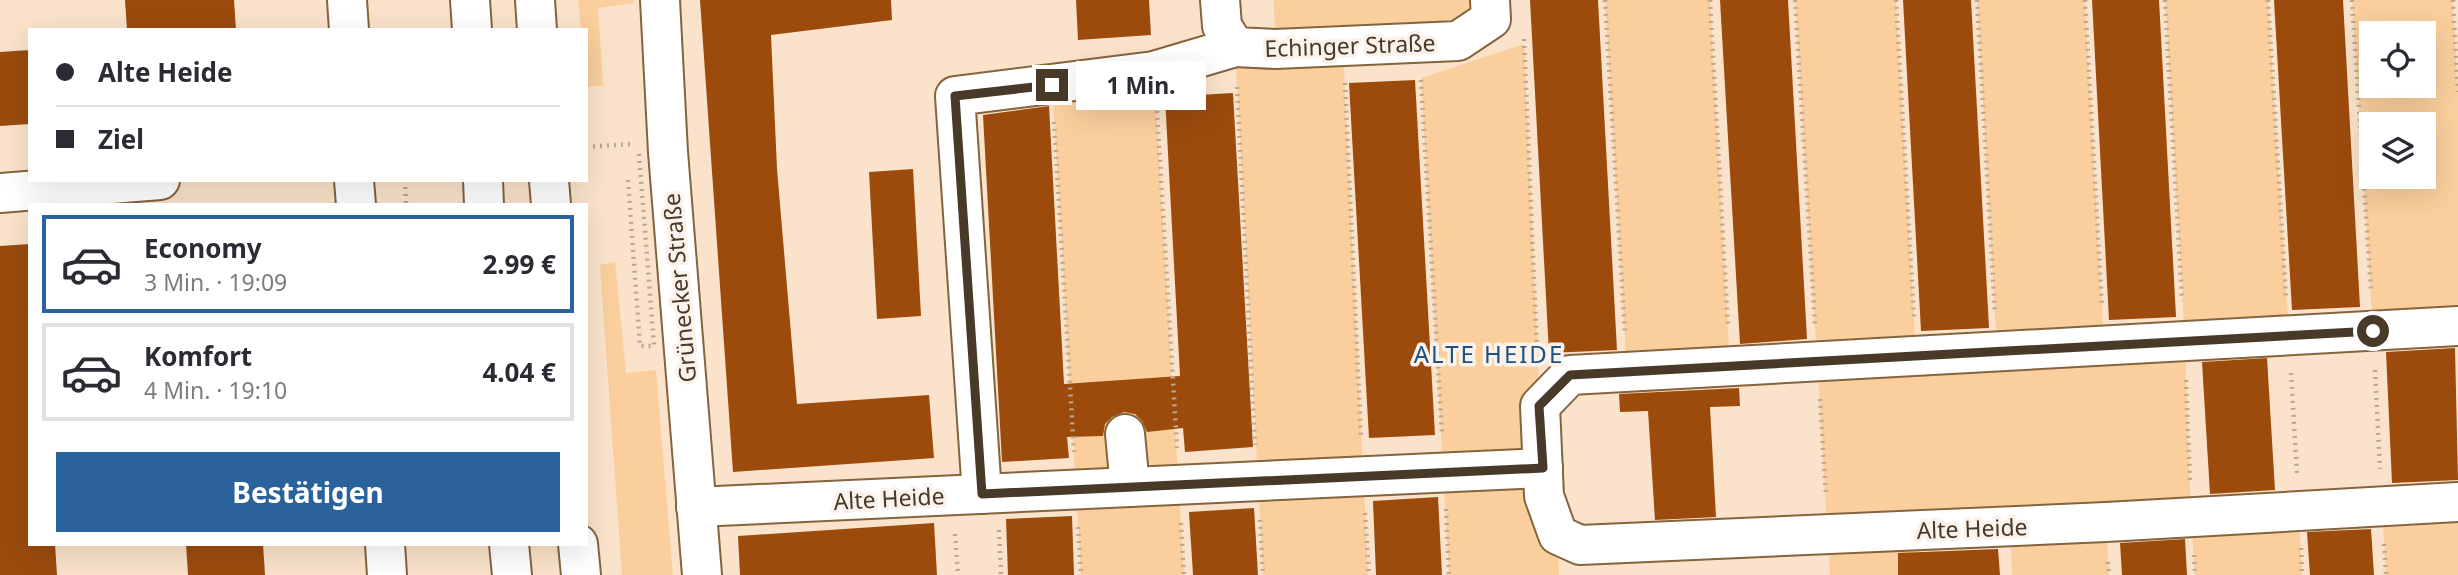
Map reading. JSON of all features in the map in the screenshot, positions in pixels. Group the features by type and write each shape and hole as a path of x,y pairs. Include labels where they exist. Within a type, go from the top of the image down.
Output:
{"main road":[{"path":"347,0 349,28"},
{"path":"470,0 472,28"},
{"path":"535,0 537,28"},
{"name":"Grünecker Straße","path":"660,0 668,152 702,575"},
{"name":"Echinger Straße","path":"1220,0 1222,26 1235,47 1275,49 1458,41 1491,19 1490,0"},
{"path":"982,494 955,96 1154,71 1235,47"},
{"path":"0,193 135,182"},
{"path":"354,182 356,203"},
{"path":"483,182 485,203"},
{"path":"549,182 551,203"},
{"path":"1539,406 1570,375 2458,326"},
{"name":"Alte Heide","path":"1539,406 1544,496 1558,535 1580,545 2191,518 2458,502"},
{"path":"1125,435 1130,487"},
{"name":"Alte Heide","path":"696,507 1543,468"},
{"path":"384,546 387,575"},
{"path":"509,546 512,575"},
{"path":"578,546 581,575"}],"path":[{"path":"1605,0 1627,373"},
{"path":"1710,0 1730,367"},
{"path":"1795,0 1828,535"},
{"path":"1896,0 1917,357"},
{"path":"1977,0 1997,352"},
{"path":"2085,0 2104,346"},
{"path":"2165,0 2185,342 2191,518"},
{"path":"2268,0 2299,512"},
{"path":"2352,0 2382,508"},
{"path":"2453,0 2458,92"},
{"path":"1523,33 1539,406"},
{"path":"1420,43 1449,575"},
{"path":"1343,46 1369,575"},
{"path":"1235,47 1263,575"},
{"path":"1154,71 1184,575"},
{"path":"1052,85 1081,575"},
{"path":"588,147 639,144 654,346 640,346 627,170"},
{"path":"405,182 406,203"}],"shaded area":[{"path":"578,0 634,0 634,3 598,8 603,85 588,87 588,28 581,28"},
{"path":"1274,0 1490,0 1491,19 1343,47 1368,575 1263,575 1235,47 1275,49"},
{"path":"1605,0 1710,0 1730,367 1627,373"},
{"path":"1795,0 1896,0 1916,356 1997,352 1977,0 2085,0 2104,346 2185,341 2165,0 2268,0 2289,335 2185,342 2191,517 2299,512 2302,575 2195,575 2191,518 2106,522 2109,575 2012,575 2010,527 1920,530 1923,575 1830,575"},
{"path":"2352,0 2453,0 2458,92 2458,326 2373,331 2364,189 2436,189 2436,112 2359,112"},
{"path":"1524,44 1540,406 1558,535 1559,575 1449,575 1421,78"},
{"path":"1154,71 1184,575 1081,575 1052,85"},
{"path":"615,262 626,373 656,370 673,575 622,575 600,265"},
{"path":"2458,502 2458,575 2386,575 2382,508"}],"building":[{"path":"125,0 234,0 236,28 127,28"},
{"path":"700,0 891,0 892,20 771,35 777,169 797,404 929,395 934,458 733,472"},
{"path":"1076,0 1149,0 1151,35 1078,40"},
{"path":"1530,0 1598,0 1617,350 1549,353"},
{"path":"1720,0 1788,0 1807,339 1740,344"},
{"path":"1903,0 1971,0 1989,328 1921,331"},
{"path":"2092,0 2159,0 2176,317 2109,320"},
{"path":"2274,0 2343,0 2360,307 2292,310"},
{"path":"28,50 28,124 0,126 0,52"},
{"path":"1415,80 1435,435 1369,438 1349,83"},
{"path":"1233,93 1253,447 1185,452 1183,428 1147,432 1135,414 1124,412 1112,417 1105,424 1103,436 1067,437 1069,458 1002,462 983,115 1049,106 1064,384 1180,376 1165,97"},
{"path":"913,169 921,316 877,319 869,172"},
{"path":"28,244 28,546 55,546 57,575 0,575 0,246"},
{"path":"2455,348 2458,480 2392,483 2386,352"},
{"path":"2267,358 2275,490 2210,494 2202,362"},
{"path":"1739,388 1740,406 1710,407 1716,517 1655,520 1648,411 1620,412 1619,394"},
{"path":"1438,497 1442,575 1376,575 1373,501"},
{"path":"1254,508 1258,575 1193,575 1189,512"},
{"path":"1072,516 1074,575 1008,575 1006,519"},
{"path":"934,523 937,575 740,575 738,536"},
{"path":"2371,529 2374,575 2310,575 2307,532"},
{"path":"2185,539 2187,575 2122,575 2120,543"},
{"path":"186,546 263,546 265,575 188,575"},
{"path":"1998,549 2000,575 1898,575 1898,553"}],"district":[{"name":"ALTE HEIDE","path":"1489,353"}],"route":[{"path":"1052,85 955,96 982,494 1543,468 1539,406 1570,375 2373,331"}]}
